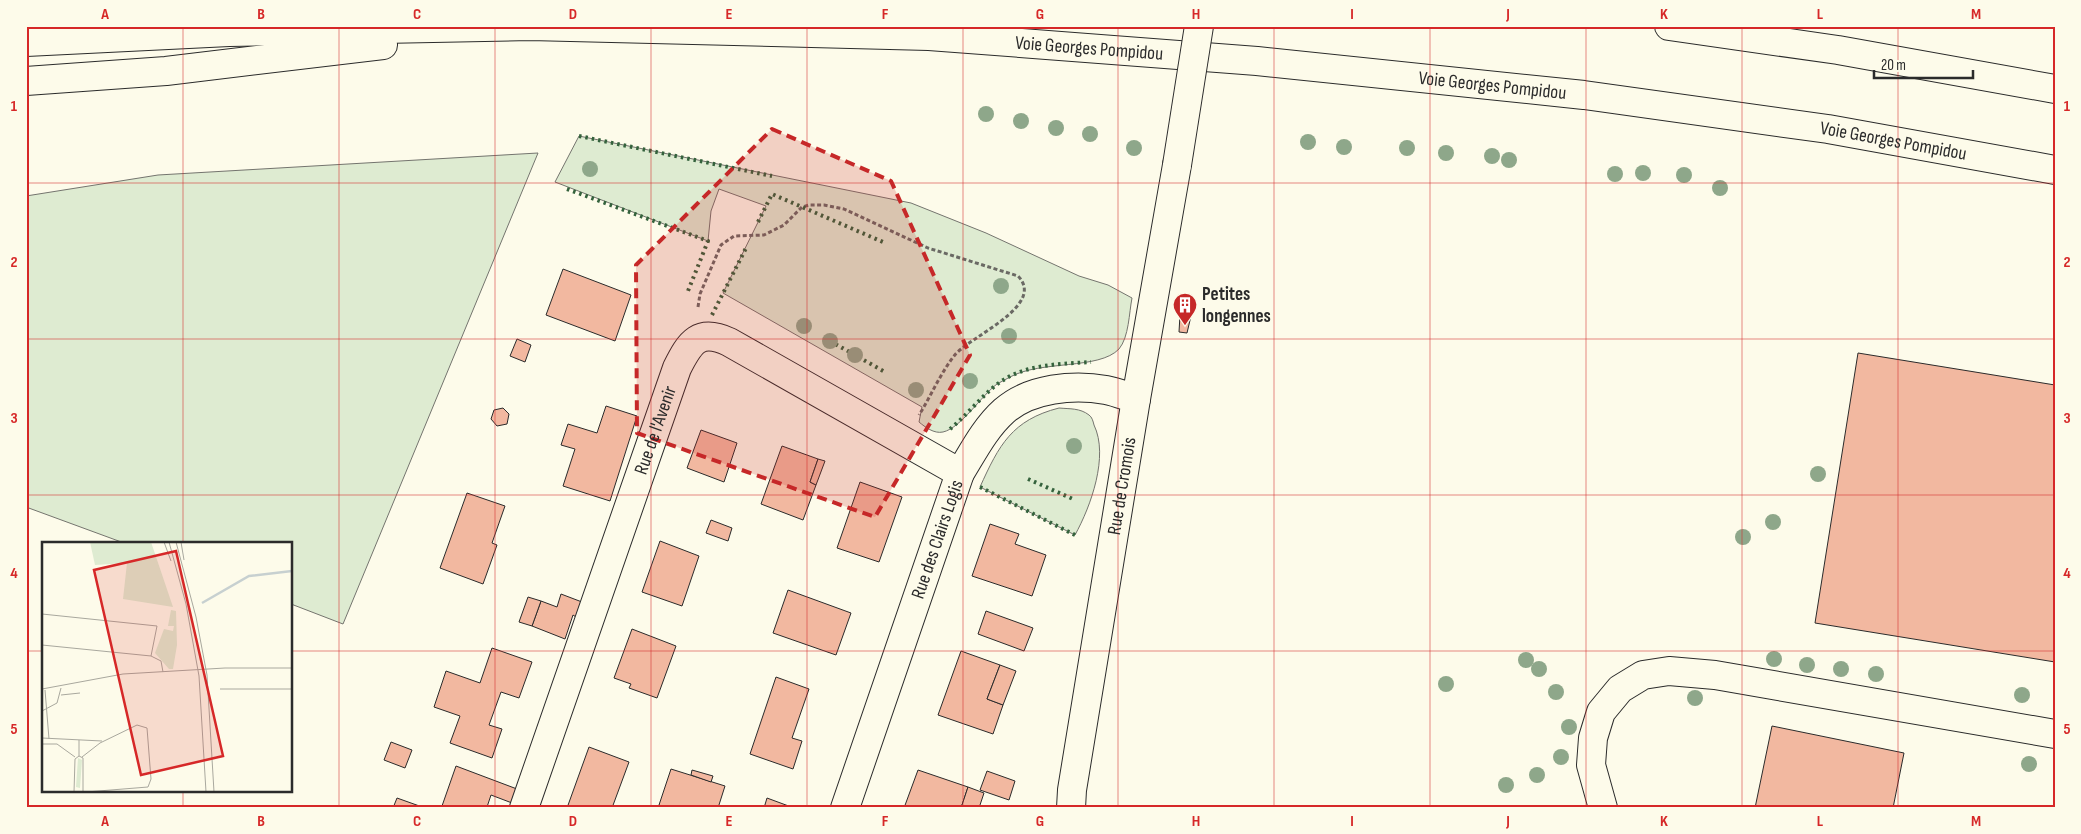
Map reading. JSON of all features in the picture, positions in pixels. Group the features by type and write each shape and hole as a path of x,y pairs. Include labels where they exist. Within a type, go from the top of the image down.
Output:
{"main road":[{"path":"26,81 166,71 530,26"},
{"name":"Voie Georges Pompidou","path":"26,42 228,32 530,26 930,36 1344,70 1584,95 1828,129 2055,170"},
{"name":"Rue de Cromois","path":"1071,808 1136,399 1199,26"},
{"path":"1669,26 1838,50 2055,89"},
{"path":"699,338 708,336 718,337 729,342 960,473"},
{"name":"Rue de l'Avenir","path":"524,808 677,368 687,348 699,338"},
{"name":"Rue des Clairs Logis","path":"845,808 960,473 988,429 1005,410 1031,396 1052,389 1105,390 1136,399"},
{"path":"1603,808 1591,765 1593,738 1601,712 1620,689 1643,675 1669,671 1715,674 2055,734"}],"path":[{"path":"699,338 697,314 700,294 721,245 734,236 764,235 784,225 802,207 824,205 844,209 928,248 1018,276 1023,282 1025,289 1023,296 1010,315 970,341 954,355 935,387"}],"highlighted area":[{"path":"772,129 891,181 970,355 875,517 637,433 636,265"}],"green space":[{"path":"579,136 911,203 986,233 1079,276 1108,285 1132,298 1125,338 1119,349 1110,356 1084,363 1037,368 1010,377 991,389 964,418 950,429 943,432 933,431 919,422 922,407 723,293 766,206 719,189 711,211 708,241 555,182"},
{"path":"538,153 343,624 292,604 292,542 121,542 26,507 26,196 158,175"},
{"path":"1059,408 1078,410 1091,417 1098,437 1100,451 1099,466 1092,496 1075,535 980,487 1001,447 1018,427 1043,413"}],"building":[{"path":"563,269 631,295 615,341 546,315"},
{"name":"Petites longennes","path":"1180,315 1191,316 1187,333 1179,332"},
{"path":"517,339 531,345 525,362 510,356"},
{"path":"1858,353 2055,385 2055,662 1815,623"},
{"path":"606,406 637,416 610,501 563,486 575,449 561,445 568,424 597,433"},
{"path":"503,408 509,414 507,424 497,426 491,419 494,410"},
{"path":"701,430 737,443 724,482 687,468"},
{"path":"782,446 818,459 810,482 816,485 803,520 761,504"},
{"path":"818,459 825,461 816,485 810,482"},
{"path":"860,482 902,497 879,562 837,548"},
{"path":"467,493 505,506 492,543 497,545 483,584 440,568"},
{"path":"711,520 732,528 728,541 706,533"},
{"path":"990,524 1019,534 1015,544 1046,555 1032,596 972,576"},
{"path":"660,541 699,556 682,606 642,592"},
{"path":"788,590 851,613 836,655 773,633"},
{"path":"561,594 582,602 576,617 573,615 565,639 532,626 541,601 557,607"},
{"path":"528,597 541,601 532,626 519,622"},
{"path":"986,611 1033,628 1024,651 978,634"},
{"path":"632,629 676,646 657,698 629,688 631,684 614,678"},
{"path":"492,648 532,662 519,698 501,692 489,725 502,729 492,758 450,743 460,716 434,707 446,671 480,683"},
{"path":"961,651 1000,665 987,699 1003,705 993,734 938,715"},
{"path":"1000,665 1016,671 1003,705 987,699"},
{"path":"776,677 809,689 792,738 802,741 793,769 750,754"},
{"path":"1772,726 1904,753 1893,808 1755,808"},
{"path":"391,742 412,750 405,768 384,760"},
{"path":"589,747 629,762 612,808 567,808"},
{"path":"456,766 517,789 512,803 491,795 487,807 489,808 442,806"},
{"path":"671,769 725,786 718,808 666,808 659,805"},
{"path":"692,770 713,776 711,782 691,775"},
{"path":"918,770 968,787 961,808 904,808"},
{"path":"987,771 1015,781 1009,800 980,790"},
{"path":"968,787 984,793 979,808 961,808"},
{"path":"397,798 425,808 393,808"},
{"path":"767,798 794,808 764,808"}],"hedge":[{"path":"579,136 772,176"},
{"path":"567,189 708,241 688,291"},
{"path":"758,222 772,194 883,242"},
{"path":"712,315 747,246"},
{"path":"830,341 885,372"},
{"path":"950,429 983,396 1016,373 1041,366 1091,362"},
{"path":"1028,479 1073,499"},
{"path":"980,487 1075,535"}],"place":[{"name":"Petites longennes","path":"1185,326"}]}
